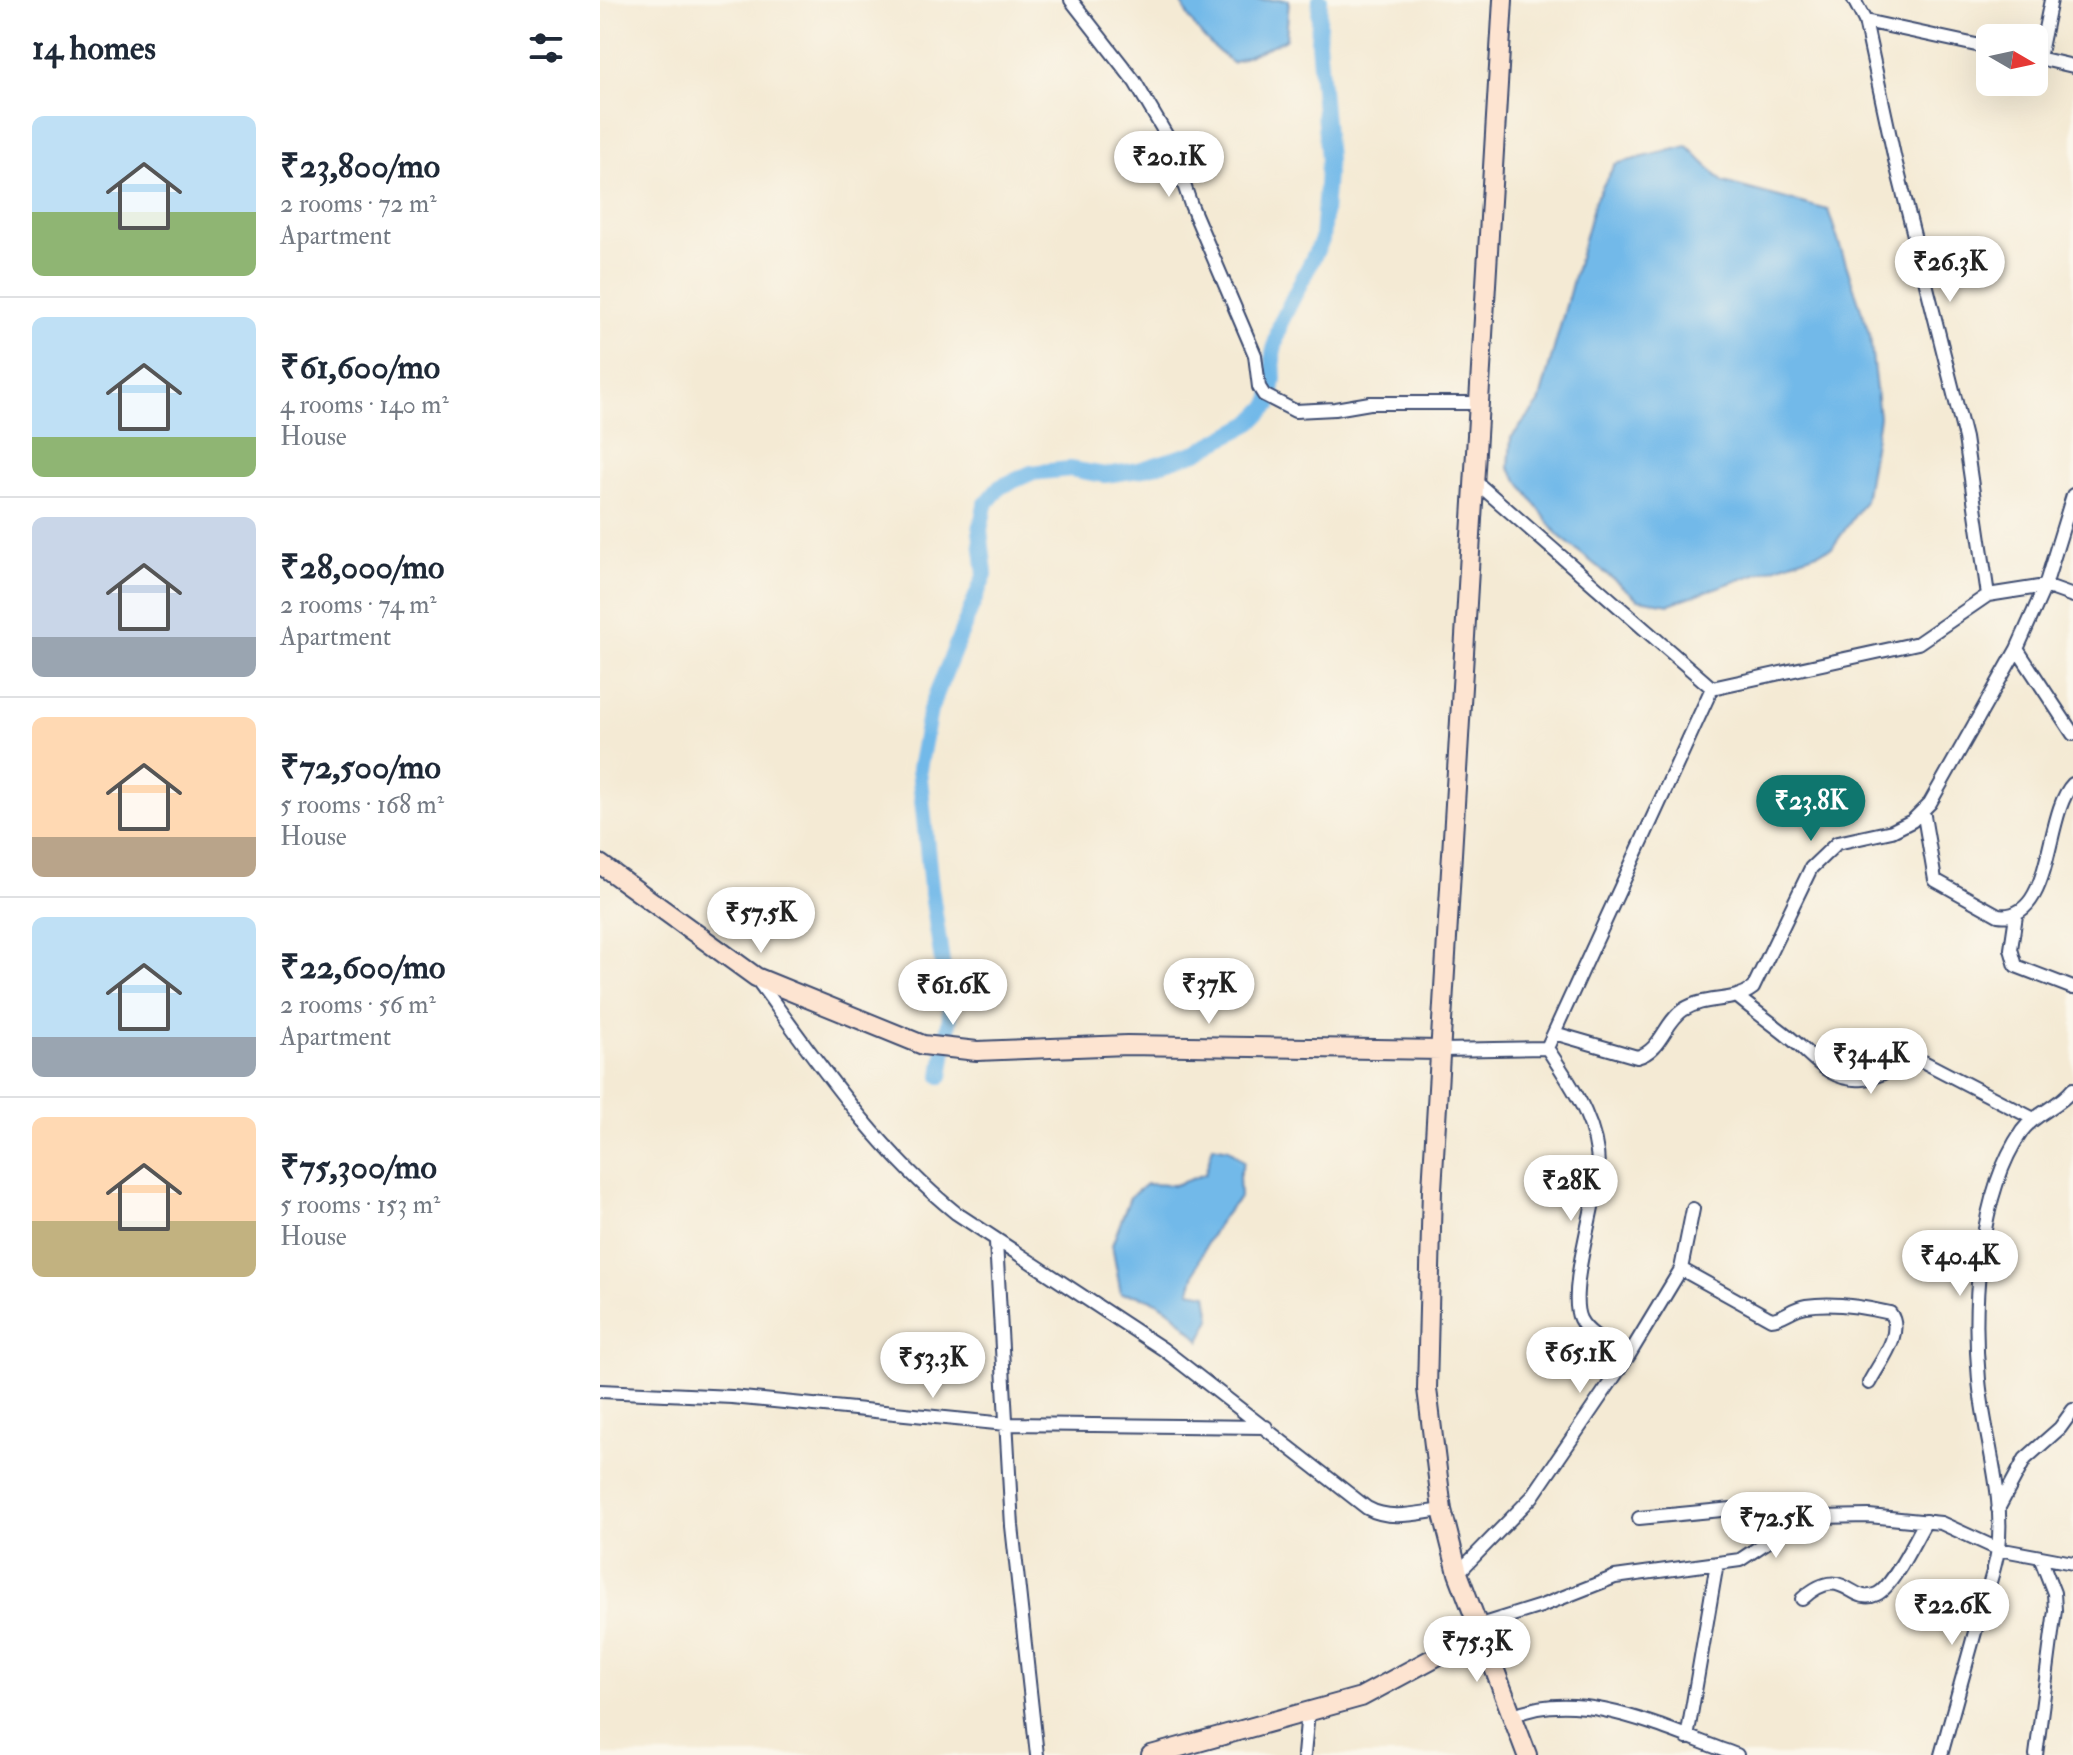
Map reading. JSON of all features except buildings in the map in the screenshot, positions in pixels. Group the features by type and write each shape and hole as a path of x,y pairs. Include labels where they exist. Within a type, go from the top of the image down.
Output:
{"main road":[{"path":"1503,0 1432,1189 1427,1389 1442,1510 1458,1573 1527,1755"},
{"path":"600,864 756,977 923,1045 977,1051 1127,1045 1441,1050"},
{"path":"1151,1755 1361,1697 1479,1629"}],"street":[{"path":"1071,0 1135,82 1168,138 1191,205 1255,355 1259,387 1264,395 1277,405 1295,411 1370,403 1480,403"},
{"path":"1854,0 1865,21 1895,160 1965,438 1988,595"},
{"path":"2045,24 2051,0"},
{"path":"1865,21 1976,45"},
{"path":"2048,61 2073,66"},
{"path":"1476,482 1712,688"},
{"path":"1554,1033 1637,1057 1649,1054 1679,1012 1698,1001 1739,998 1753,988 1811,868 1837,843 1892,831 1912,821 1946,779 2017,649 2045,586 2073,495"},
{"path":"1712,688 1918,643 1988,595 2045,586 2073,596"},
{"path":"2017,649 2073,734"},
{"path":"1547,1048 1712,688"},
{"path":"2073,784 2062,801 2039,884 2016,915 2011,949 2016,966 2073,988"},
{"path":"1923,810 1935,880 1998,915 2016,915"},
{"path":"756,977 829,1079 931,1193 996,1242 1103,1307 1378,1514 1398,1516 1442,1510"},
{"path":"1739,998 1794,1041 1812,1061 1835,1075 1868,1079 1909,1060 1922,1061 2034,1119"},
{"path":"1441,1050 1547,1048"},
{"path":"1547,1048 1583,1106 1595,1143 1598,1171 1577,1294 1580,1319 1593,1334 1629,1355"},
{"path":"1941,1755 1998,1549 1996,1481 1979,1379 1978,1277 1989,1216 2008,1158 2023,1130 2034,1119 2062,1103 2073,1089"},
{"path":"1458,1573 1532,1497 1629,1355 1681,1269 1693,1209"},
{"path":"996,1242 1012,1526 1037,1755"},
{"path":"1681,1269 1771,1319 1781,1318 1790,1310 1807,1305 1890,1313 1896,1321 1896,1332 1869,1383"},
{"path":"600,1391 732,1397 1006,1424 1266,1427"},
{"path":"1997,1512 2025,1459 2060,1428 2073,1410"},
{"path":"1639,1518 1763,1506 1781,1511 1797,1522"},
{"path":"1479,1629 1615,1577 1740,1560 1757,1552 1797,1522 1841,1515 1926,1521 1962,1531 1998,1549 2073,1563"},
{"path":"1802,1599 1817,1586 1828,1582 1866,1596 1877,1594 1887,1585 1926,1521"},
{"path":"2036,1755 2055,1610 2054,1593 2040,1557"},
{"path":"1687,1738 1717,1563"},
{"path":"1509,1709 1587,1707 1737,1755"},
{"path":"1304,1755 1308,1711"}],"water":[{"path":"1181,0 1289,0 1286,39 1232,63 1195,27"},
{"path":"1687,146 1723,182 1828,210 1870,336 1879,417 1865,501 1832,548 1669,604 1638,599 1558,535 1509,468 1511,438 1539,403 1595,200 1615,164"},
{"path":"1213,1146 1229,1149 1244,1162 1239,1176 1240,1197 1208,1241 1190,1291 1207,1294 1211,1319 1200,1341 1166,1307 1146,1298 1121,1294 1112,1245 1130,1197 1146,1184 1175,1185 1205,1174"}],"waterway":[{"path":"941,1076 950,1016 931,887 919,769 930,710 985,574 980,530 985,505 1000,487 1031,473 1070,469 1105,475 1139,470 1197,452 1251,423 1270,404 1274,379 1273,354 1280,324 1322,240 1328,159 1318,42 1320,0"}]}
